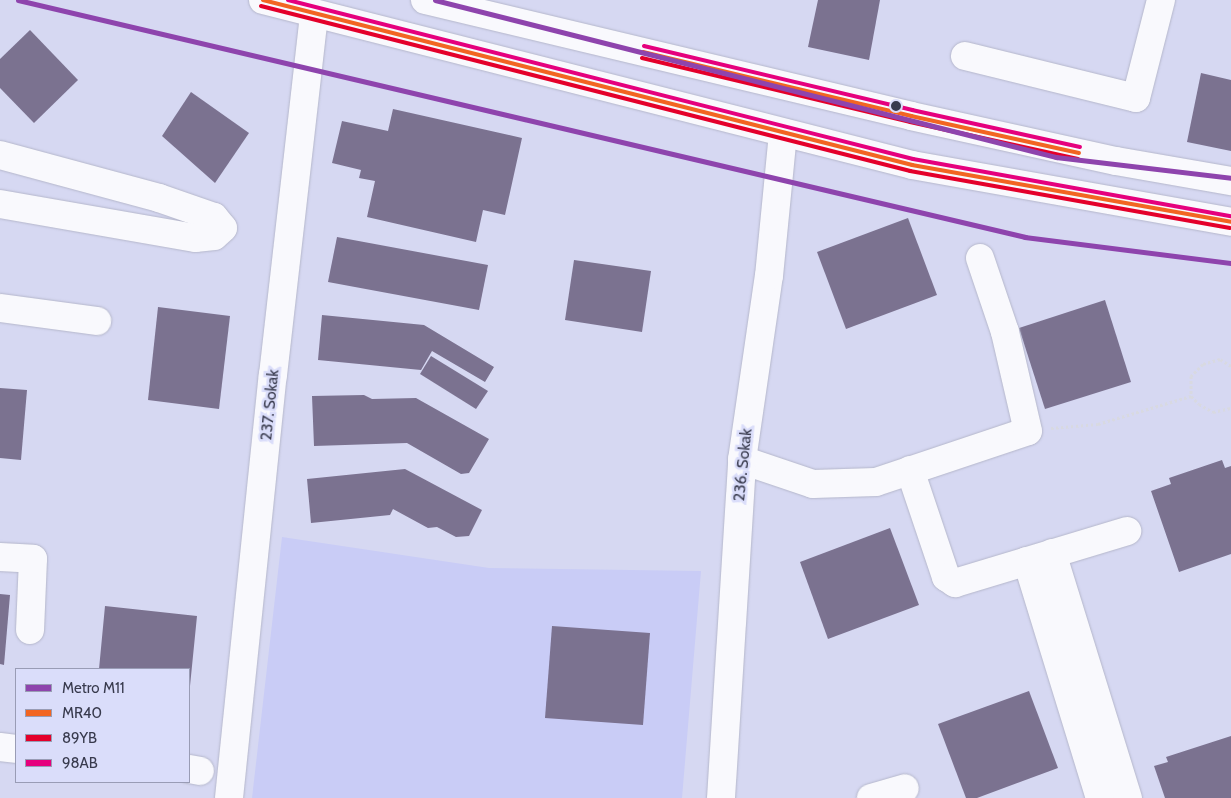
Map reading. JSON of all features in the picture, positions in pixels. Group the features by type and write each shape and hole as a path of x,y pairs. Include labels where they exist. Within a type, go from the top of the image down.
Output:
{"street":[{"path":"263,0 912,165 1231,222"},
{"path":"425,0 911,116 1116,161 1231,181"},
{"path":"965,56 1136,98 1161,0"},
{"name":"237. Sokak","path":"229,798 314,13"},
{"name":"236. Sokak","path":"729,793 742,460 769,276 783,133"},
{"path":"0,155 159,198 214,218 223,228 214,236 195,238 0,204"},
{"path":"742,460 814,484 876,482 1028,431 1005,332 980,258"},
{"path":"0,308 97,321"},
{"path":"910,470 946,576 955,583 1127,531"},
{"path":"0,556 33,559 30,630"},
{"path":"1040,557 1100,798"},
{"path":"1040,557 1128,798"},
{"path":"0,747 15,749"},
{"path":"870,798 905,788"}],"path":[{"path":"1231,366 1220,359 1203,364 1191,376 1191,396 1199,404 1213,412 1231,408"},
{"path":"1028,431 1098,424 1191,396"}],"shaded area":[{"path":"282,537 489,568 701,571 682,798 252,798"}],"building":[{"path":"818,0 880,0 869,60 808,47"},
{"path":"30,30 78,80 34,123 0,88 0,59"},
{"path":"1201,73 1231,80 1231,151 1187,142"},
{"path":"191,92 249,133 215,183 162,136"},
{"path":"393,109 522,138 505,215 483,210 476,242 367,217 375,181 359,178 361,170 332,163 342,121 388,131"},
{"path":"908,218 937,295 846,329 817,252"},
{"path":"337,237 488,265 479,310 328,282"},
{"path":"574,260 651,271 642,332 565,320"},
{"path":"1105,300 1131,382 1045,409 1019,328"},
{"path":"158,307 230,316 219,409 148,400"},
{"path":"322,315 424,325 494,367 485,382 432,351 421,370 318,360"},
{"path":"431,356 488,391 476,409 420,374"},
{"path":"0,388 27,390 21,460 0,458"},
{"path":"364,395 372,399 416,398 489,439 469,473 461,474 407,443 314,446 312,396"},
{"path":"1222,460 1225,468 1231,466 1231,554 1179,572 1151,491 1171,484 1169,478"},
{"path":"405,469 482,510 469,536 456,537 437,527 428,528 393,509 390,515 311,523 307,479"},
{"path":"890,528 919,605 828,639 800,562"},
{"path":"0,594 10,595 4,665 0,664"},
{"path":"105,606 197,616 190,686 190,668 99,668"},
{"path":"552,626 650,633 643,725 545,718"},
{"path":"1029,691 1058,768 977,798 966,798 938,724"},
{"path":"1231,736 1231,798 1165,798 1154,766 1168,762 1166,757"}],"metro line":[{"name":"M11","path":"18,0 1025,237 1231,263"},
{"name":"M11","path":"435,0 1056,157 1231,178"}],"transit line":[{"name":"MR40","path":"263,0 912,165 1231,222"},
{"name":"98AB","path":"288,0 913,159 1231,216"},
{"name":"89YB","path":"261,6 910,171 1230,228"},
{"name":"98AB","path":"644,46 912,110 1080,147"},
{"name":"MR40","path":"643,52 911,116 1079,153"},
{"name":"89YB","path":"642,58 910,122 1078,159"}]}
